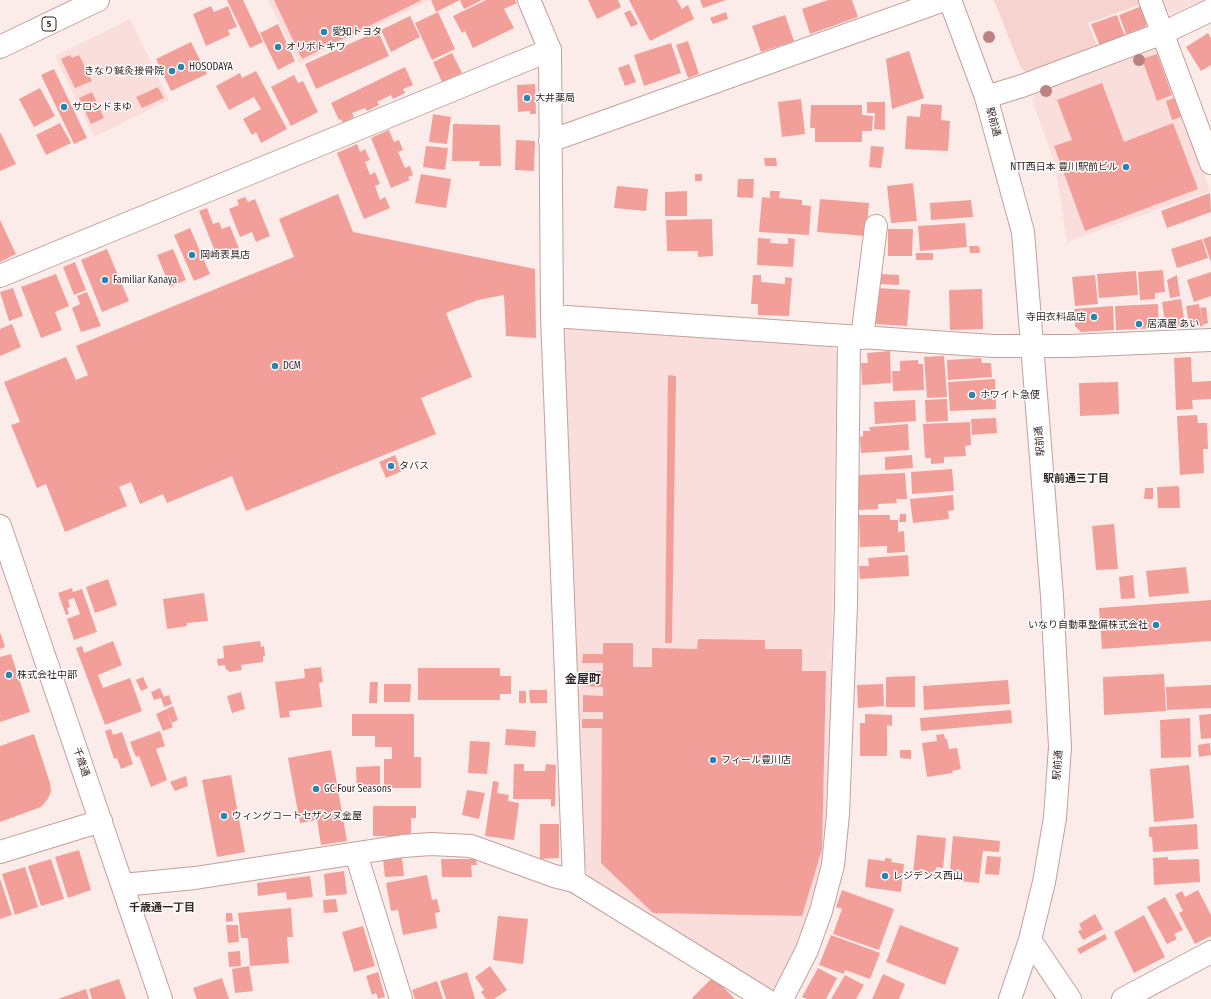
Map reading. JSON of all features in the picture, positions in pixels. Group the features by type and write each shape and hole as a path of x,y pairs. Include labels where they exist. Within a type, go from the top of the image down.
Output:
{"street":[{"name":"5","path":"0,47 98,0"},
{"path":"529,0 550,50 552,316 574,881"},
{"path":"550,141 944,0"},
{"name":"駅前通","path":"950,0 986,97 1023,232 1052,596 1060,747 1055,818 1044,882 1030,940 1010,999"},
{"path":"1150,0 1211,163"},
{"path":"986,97 1022,86 1163,33 1211,10"},
{"path":"0,276 550,50"},
{"path":"782,999 812,937 821,911 833,865 838,814 855,338 876,226"},
{"path":"552,316 855,338 993,346 1211,340"},
{"name":"千歳通","path":"0,526 161,999"},
{"path":"0,852 101,821"},
{"path":"123,885 181,880 431,844 471,846 554,876 574,881 765,999"},
{"path":"356,854 401,999"},
{"path":"1030,940 1070,999"},
{"path":"1123,999 1211,952"}],"shaded area":[{"name":"愛知トヨタ","path":"268,0 430,0 299,64"},
{"path":"994,0 1144,0 1145,3 1088,23 1098,48 1027,74 1020,66"},
{"path":"1162,0 1202,0 1172,14 1166,10"},
{"path":"130,19 169,100 94,137 55,56"},
{"path":"1157,49 1161,51 1210,191 1067,242 1055,165 1032,99 1038,92"},
{"path":"570,326 830,345 837,353 829,808 822,860 811,908 784,973 775,987 764,988 590,879 584,868 562,333"}],"building":[{"path":"227,0 243,0 263,42 250,48"},
{"name":"愛知トヨタ","path":"274,0 422,0 302,59"},
{"path":"431,0 460,0 436,12"},
{"path":"460,0 482,0 464,9"},
{"path":"486,0 515,0 517,3 504,9 514,28 473,48 465,31 462,33 453,16"},
{"path":"588,0 618,0 621,7 597,19"},
{"path":"629,0 677,0 682,9 688,5 694,19 650,41"},
{"path":"700,0 726,0 703,8"},
{"path":"828,0 852,0 858,17 810,34 802,9"},
{"path":"1144,5 1149,19 1145,27 1126,34 1119,15"},
{"path":"211,6 214,12 228,6 237,27 228,30 230,35 206,46 193,14"},
{"path":"630,10 638,24 631,27 624,13"},
{"path":"438,12 455,49 432,60 415,23"},
{"path":"726,12 728,19 713,24 710,18"},
{"path":"785,15 794,41 761,52 752,26"},
{"path":"1117,15 1125,37 1100,46 1091,24"},
{"path":"410,16 420,37 391,52 381,30"},
{"name":"オリボトキワ","path":"278,24 295,61 278,70 260,33"},
{"path":"378,31 389,56 316,89 305,64"},
{"path":"1208,33 1211,38 1211,65 1201,71 1186,47"},
{"path":"688,41 699,74 688,78 676,45"},
{"name":"HOSODAYA","path":"191,42 207,74 171,91 156,59"},
{"path":"671,43 681,73 644,86 634,55"},
{"path":"909,51 924,98 892,109 886,59"},
{"path":"452,53 462,73 442,82 433,62"},
{"path":"1157,54 1172,95 1157,101 1142,59"},
{"path":"70,55 72,58 79,55 92,81 75,88 61,59"},
{"path":"629,64 636,82 625,86 618,68"},
{"path":"405,67 413,85 403,89 405,93 393,99 391,95 377,102 379,105 367,111 365,108 352,113 354,117 343,123 341,119 339,120 331,103"},
{"name":"サロンドまゆ","path":"54,69 87,138 74,144 41,75"},
{"path":"256,71 287,129 261,143 256,132 252,135 243,119 261,109 254,97 229,110 216,86 240,73 242,78"},
{"path":"294,75 298,83 303,81 318,112 291,126 271,87"},
{"name":"NTT西日本 豊川駅前ビル","path":"1102,83 1124,142 1173,123 1198,189 1085,231 1054,146 1072,140 1057,100"},
{"name":"大井薬局","path":"535,84 536,114 530,114 530,111 518,112 517,85"},
{"path":"158,87 164,98 142,108 136,97"},
{"path":"40,88 55,116 34,127 19,99"},
{"path":"92,92 104,118 91,124 79,98"},
{"path":"1174,98 1181,117 1172,120 1166,101"},
{"path":"801,99 805,134 782,137 778,102"},
{"path":"867,102 885,102 885,130 874,129 875,113 867,113"},
{"path":"921,104 942,105 941,120 950,121 948,151 905,149 907,116 920,117"},
{"path":"811,105 862,105 862,115 873,116 872,131 862,131 862,142 815,142 815,128 810,128"},
{"path":"433,114 451,117 447,144 429,142"},
{"path":"60,123 71,143 46,155 36,135"},
{"path":"453,124 500,125 501,166 479,166 480,161 452,161"},
{"path":"389,130 394,142 399,140 403,150 398,152 405,168 410,166 413,175 408,177 410,180 391,188 371,138"},
{"path":"0,132 16,164 0,171"},
{"path":"516,140 535,141 534,171 515,170"},
{"path":"357,144 360,152 365,149 370,160 365,162 370,175 375,172 380,184 375,186 380,200 385,197 390,208 364,219 337,153"},
{"path":"426,146 448,148 445,170 423,167"},
{"path":"871,146 884,147 881,168 869,167"},
{"path":"764,158 776,158 777,166 765,166"},
{"path":"421,174 451,179 446,208 415,203"},
{"path":"695,174 702,174 702,181 695,181"},
{"path":"738,179 754,179 753,198 737,197"},
{"path":"913,183 917,221 891,223 887,186"},
{"path":"617,186 648,189 646,211 614,208"},
{"path":"687,191 687,216 665,216 665,192"},
{"path":"770,191 780,191 779,198 802,200 802,205 811,206 809,235 759,232 762,197 770,198"},
{"path":"1210,193 1211,212 1167,228 1161,211"},
{"name":"DCM","path":"338,194 353,232 535,269 536,338 506,336 504,295 478,300 446,313 472,377 421,398 436,434 246,511 232,476 167,503 163,494 140,504 131,482 119,487 127,506 65,532 46,484 37,488 11,425 20,422 4,382 66,357 76,380 88,375 76,346 294,257 279,219"},
{"path":"245,197 248,202 255,199 270,236 256,242 252,232 240,237 229,209 239,205 237,200"},
{"path":"820,199 869,203 866,236 817,232"},
{"path":"971,200 973,217 931,220 930,203"},
{"path":"207,208 213,224 219,222 222,229 230,226 240,251 218,259 199,211"},
{"path":"712,219 713,256 698,257 698,251 667,251 666,220"},
{"path":"0,220 16,254 0,262"},
{"path":"965,223 967,247 920,251 918,226"},
{"name":"岡崎表具店","path":"190,228 210,274 194,281 174,235"},
{"path":"888,229 913,229 912,256 888,256"},
{"path":"1211,236 1211,262 1203,239"},
{"path":"758,238 771,239 770,243 788,244 788,238 795,239 793,267 757,265"},
{"path":"1202,239 1208,258 1177,268 1171,249"},
{"path":"969,246 979,246 980,253 970,253"},
{"name":"Familiar Kanaya","path":"107,249 129,301 102,312 81,260"},
{"path":"173,249 186,280 170,287 157,255"},
{"path":"916,253 933,253 933,260 916,260"},
{"path":"75,262 86,290 74,295 63,267"},
{"path":"1163,270 1165,292 1155,293 1155,299 1140,300 1138,272"},
{"path":"1136,271 1138,295 1099,298 1097,274"},
{"path":"1211,272 1211,296 1194,302 1187,280"},
{"path":"56,274 69,306 55,312 62,330 41,338 21,287"},
{"path":"881,274 899,275 899,285 881,284"},
{"path":"753,275 761,275 761,282 785,284 785,277 792,278 789,316 758,315 758,304 751,304"},
{"path":"1095,275 1098,304 1075,306 1072,277"},
{"path":"1177,275 1180,296 1170,298 1167,280"},
{"path":"13,288 23,316 9,321 0,292"},
{"path":"877,288 910,290 907,326 874,324"},
{"path":"982,289 983,329 950,330 949,290"},
{"path":"87,292 101,326 81,332 72,308 80,304 77,296"},
{"path":"1181,299 1185,325 1166,328 1162,302"},
{"path":"1158,304 1159,328 1116,330 1115,306"},
{"path":"1199,304 1203,326 1190,328 1186,306"},
{"name":"寺田衣料品店","path":"1113,306 1114,330 1081,332 1075,326 1074,309"},
{"path":"1206,307 1208,323 1203,325 1200,308"},
{"path":"12,324 21,347 0,356 0,329"},
{"path":"890,351 891,383 862,385 861,363 868,363 867,353"},
{"path":"944,356 947,397 927,398 924,357"},
{"path":"1191,357 1192,382 1211,381 1211,399 1192,400 1193,409 1176,410 1174,358"},
{"path":"981,358 982,363 991,363 992,377 948,380 947,360"},
{"path":"918,360 918,364 923,364 924,390 893,391 892,371 900,371 900,361"},
{"path":"668,375 676,376 672,643 665,643"},
{"name":"ホワイト急便","path":"995,379 996,409 950,411 948,382"},
{"path":"1118,382 1119,414 1080,416 1079,383"},
{"path":"947,399 948,421 926,422 925,400"},
{"path":"915,400 916,421 875,424 874,402"},
{"path":"1197,415 1198,423 1207,423 1208,449 1203,449 1204,473 1180,475 1177,416"},
{"path":"996,418 997,433 972,435 971,419"},
{"path":"970,422 971,445 965,446 966,456 944,457 944,463 931,464 931,458 925,458 923,424"},
{"path":"908,424 909,450 861,453 860,437 863,436 863,431 870,431 869,427"},
{"name":"タパス","path":"395,455 402,471 386,478 379,462"},
{"path":"912,455 913,468 885,470 885,457"},
{"path":"952,469 954,491 912,494 911,472"},
{"path":"905,473 907,499 896,499 897,503 878,504 878,509 859,510 858,475"},
{"path":"1179,486 1180,508 1158,508 1157,487"},
{"path":"1145,488 1153,488 1153,499 1144,499"},
{"path":"953,495 954,510 948,511 949,519 913,523 910,499"},
{"path":"900,514 906,514 906,522 899,522"},
{"path":"859,515 890,515 890,520 898,520 898,532 904,531 905,552 887,553 887,546 860,547"},
{"path":"1114,524 1118,569 1096,570 1092,526"},
{"path":"908,555 909,576 860,579 859,566 869,566 868,558"},
{"path":"1186,567 1189,593 1149,597 1146,571"},
{"path":"1133,575 1135,598 1121,599 1119,577"},
{"path":"108,579 117,605 95,613 86,587"},
{"path":"72,588 73,592 82,589 97,632 74,640 67,619 80,614 74,598 68,600 70,607 67,608 69,614 66,615 58,593"},
{"path":"204,593 208,621 187,623 187,626 167,629 163,599"},
{"name":"いなり自動車整備株式会社","path":"1211,600 1211,641 1102,649 1099,608"},
{"path":"0,632 5,647 0,649"},
{"name":"フィール豊川店","path":"698,639 765,640 765,649 802,649 802,671 826,671 822,849 802,916 653,913 601,863 602,728 582,728 582,719 603,719 603,712 583,712 583,695 603,696 603,687 582,686 583,671 603,671 603,663 582,663 583,654 603,654 603,643 633,643 633,667 652,667 652,648 697,649"},
{"path":"113,641 122,665 98,675 103,688 130,678 142,711 105,725 76,648 82,646 84,653"},
{"path":"260,641 261,647 264,646 265,656 263,656 263,662 241,665 242,670 229,672 226,670 225,665 218,666 217,659 224,658 223,646"},
{"name":"株式会社中部","path":"11,654 30,712 0,722 0,657"},
{"path":"321,667 323,682 319,683 322,707 289,711 290,717 280,718 275,682 305,678 304,669"},
{"path":"418,668 500,668 500,676 511,676 511,694 500,694 500,700 418,700"},
{"path":"1164,674 1166,711 1104,715 1103,677"},
{"path":"915,676 915,707 886,707 886,677"},
{"path":"143,677 148,688 141,691 136,680"},
{"path":"1008,680 1010,704 924,710 923,686"},
{"path":"370,682 378,682 377,703 369,703"},
{"path":"384,684 411,684 410,702 384,702"},
{"path":"883,684 884,706 858,708 857,685"},
{"path":"1211,685 1211,708 1167,710 1166,687"},
{"path":"160,688 164,697 169,695 172,704 164,707 161,698 154,700 151,692"},
{"path":"529,690 547,690 547,703 530,703"},
{"path":"519,691 526,691 526,703 519,703"},
{"path":"241,692 245,709 232,713 227,696"},
{"path":"173,706 178,720 172,723 167,712 173,727 163,731 156,714"},
{"path":"1011,710 1012,723 921,731 920,718"},
{"path":"352,714 414,714 414,757 421,757 421,788 384,788 384,759 392,759 392,747 375,747 375,736 352,736"},
{"path":"865,714 892,715 892,726 887,725 887,756 860,756 860,723 865,723"},
{"path":"1211,714 1211,738 1201,739 1199,715"},
{"path":"1190,718 1191,757 1161,758 1160,720"},
{"path":"111,729 113,735 122,732 133,764 121,769 117,758 114,759 105,731"},
{"path":"506,729 536,731 535,747 505,745"},
{"path":"160,731 165,746 156,749 167,780 151,787 139,756 136,757 130,742"},
{"path":"34,734 50,783 51,792 41,807 0,822 0,746"},
{"path":"944,734 945,739 947,739 949,749 957,748 961,769 952,771 953,773 927,777 922,743 937,741 936,735"},
{"path":"470,741 490,742 487,774 468,773"},
{"path":"1210,743 1211,755 1199,757 1198,745"},
{"name":"GC Four Seasons","path":"331,750 347,841 321,845 317,820 300,823 288,758"},
{"path":"900,750 911,750 911,759 900,758"},
{"path":"514,764 524,764 524,771 545,771 546,764 556,765 555,806 551,807 551,799 513,799"},
{"path":"1189,765 1194,818 1154,822 1150,769"},
{"path":"380,766 380,789 357,790 356,767"},
{"name":"ウィングコートセザンヌ金屋","path":"231,775 245,852 217,857 202,780"},
{"path":"186,776 188,786 175,791 170,782"},
{"path":"493,781 499,782 497,793 509,795 508,801 519,803 514,840 485,836"},
{"path":"467,790 485,793 479,819 462,815"},
{"path":"373,806 416,806 416,818 411,818 411,836 373,836"},
{"path":"540,824 559,824 559,858 540,859"},
{"path":"1197,824 1198,849 1153,852 1152,837 1149,837 1149,827"},
{"path":"917,835 946,838 943,868 936,867 935,876 913,874"},
{"path":"953,836 1000,841 999,852 983,851 979,883 949,880"},
{"path":"79,850 91,890 68,898 55,857"},
{"path":"987,856 1001,857 999,875 985,874"},
{"path":"1168,857 1168,860 1199,859 1200,882 1154,885 1153,858"},
{"path":"402,858 404,876 385,877 383,860"},
{"name":"レジデンス西山","path":"885,858 892,859 891,862 904,864 901,892 865,887 868,859 885,861"},
{"path":"51,859 64,899 41,906 28,866"},
{"path":"441,859 476,859 477,865 471,865 472,877 442,877"},
{"path":"25,867 38,907 15,915 2,874"},
{"path":"344,871 347,894 326,896 324,874"},
{"path":"427,875 432,900 437,899 440,912 435,913 437,928 403,935 398,910 391,911 386,883"},
{"path":"310,876 313,897 287,900 286,892 258,896 257,883"},
{"path":"0,879 12,915 0,919"},
{"path":"842,890 894,909 879,950 833,934 842,909 836,907"},
{"path":"1198,890 1211,915 1211,936 1195,944 1179,913 1183,911 1175,895 1182,891 1185,897"},
{"path":"1165,897 1183,930 1174,934 1177,939 1167,944 1147,907"},
{"path":"336,899 338,912 324,913 323,900"},
{"path":"291,908 293,937 287,937 289,963 250,966 248,938 241,938 238,913"},
{"path":"226,913 232,913 233,921 226,922"},
{"path":"1095,914 1103,929 1083,940 1078,931 1082,929 1079,924"},
{"path":"1144,915 1165,957 1134,973 1114,932"},
{"path":"498,916 528,919 523,964 493,960"},
{"path":"226,925 238,925 239,942 228,943"},
{"path":"900,925 959,948 945,985 886,962"},
{"path":"363,926 375,966 354,972 342,932"},
{"path":"1105,934 1107,939 1080,954 1077,949"},
{"path":"831,935 880,953 870,979 845,970 844,974 819,965"},
{"path":"240,951 241,966 229,967 228,952"},
{"path":"249,966 253,991 235,993 232,969"},
{"path":"490,966 507,990 494,999 486,999 481,992 484,990 475,977"},
{"path":"818,968 837,978 826,999 807,999 802,997"},
{"path":"378,972 385,997 378,999 376,993 372,995 366,976"},
{"path":"467,972 475,999 446,999 440,981"},
{"path":"883,974 905,984 899,999 872,999"},
{"path":"845,975 864,985 856,999 831,999"},
{"path":"713,977 735,999 693,999 692,998"},
{"path":"222,978 229,999 197,999 193,988"},
{"path":"119,979 126,999 92,999 89,989"},
{"path":"437,981 443,999 415,999 412,990"},
{"path":"86,989 89,999 58,999"}],"place":[{"name":"愛知トヨタ","path":"324,32"},
{"name":"オリボトキワ","path":"278,47"},
{"name":"HOSODAYA","path":"181,67"},
{"name":"きなり鍼灸接骨院","path":"172,71"},
{"name":"大井薬局","path":"527,98"},
{"name":"サロンドまゆ","path":"64,107"},
{"name":"NTT西日本 豊川駅前ビル","path":"1126,167"},
{"name":"岡崎表具店","path":"192,255"},
{"name":"Familiar Kanaya","path":"105,280"},
{"name":"寺田衣料品店","path":"1094,317"},
{"name":"居酒屋 あい","path":"1139,324"},
{"name":"DCM","path":"275,366"},
{"name":"ホワイト急便","path":"972,395"},
{"name":"タパス","path":"391,466"},
{"name":"いなり自動車整備株式会社","path":"1156,625"},
{"name":"株式会社中部","path":"9,675"},
{"name":"フィール豊川店","path":"713,760"},
{"name":"GC Four Seasons","path":"316,789"},
{"name":"ウィングコートセザンヌ金屋","path":"224,816"},
{"name":"レジデンス西山","path":"885,876"}],"district":[{"name":"駅前通三丁目","path":"1076,479"},
{"name":"金屋町","path":"583,680"},
{"name":"千歳通一丁目","path":"162,908"}]}
